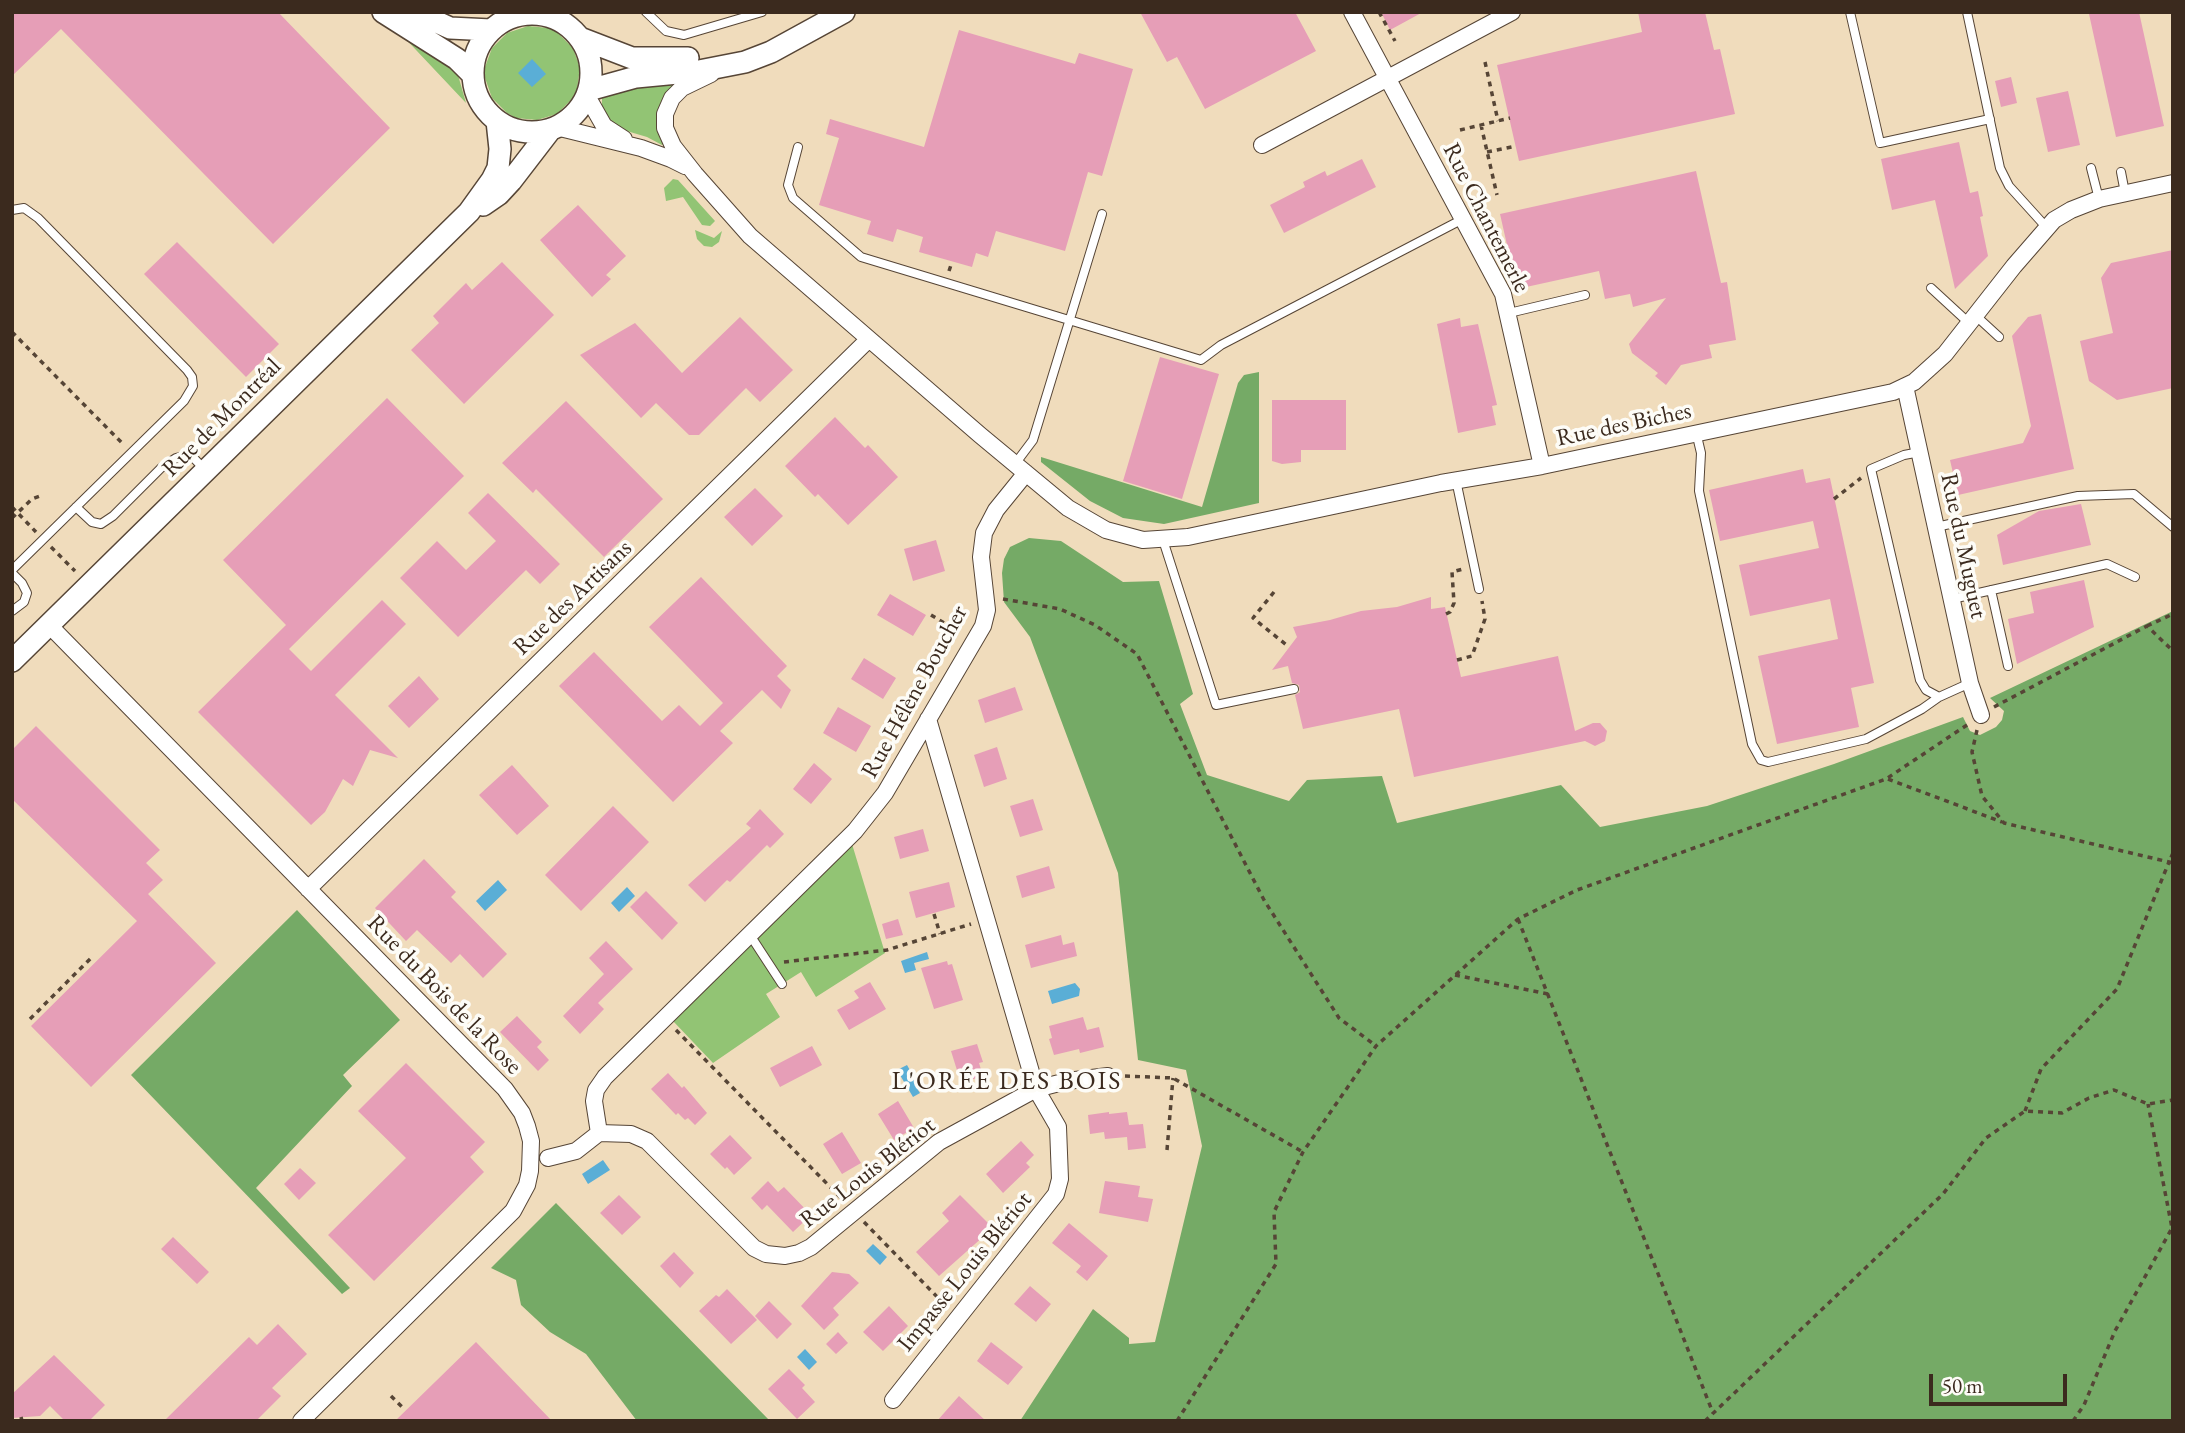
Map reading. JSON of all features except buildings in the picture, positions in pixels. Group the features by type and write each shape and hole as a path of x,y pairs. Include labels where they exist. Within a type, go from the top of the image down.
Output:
{"street":[{"path":"383,12 457,59 472,74"},
{"path":"415,12 450,28 500,21 530,13 559,17 580,38 590,59 592,75 588,93 574,114 553,128"},
{"path":"844,12 771,52 734,64 682,88 667,108 667,134 695,174 759,246 1021,469"},
{"name":"Rue Chantemerle","path":"1352,12 1497,282 1508,313 1542,466"},
{"path":"1262,145 1512,12"},
{"path":"500,21 477,50 472,74 479,100 497,121 523,131 553,128 641,148 671,159 695,174"},
{"path":"580,38 621,56 660,60 738,50 813,29"},
{"path":"588,93 628,79 734,64"},
{"path":"588,93 600,121 607,129 641,148"},
{"name":"Rue de Montréal","path":"12,661 469,212 498,168 500,149 497,121"},
{"name":"Rue de Montréal","path":"469,212 499,194 533,156 553,128"},
{"name":"Rue des Biches","path":"1021,469 1069,508 1098,527 1125,536 1163,540 1456,480 1542,466 1893,392 1914,382 1938,361 2047,228 2062,215 2099,199 2173,183"},
{"name":"Rue des Artisans","path":"308,889 869,339"},
{"name":"Rue du Muguet","path":"1905,386 1970,682 1981,715"},
{"name":"Rue Hélène Boucher","path":"599,1133 594,1101 598,1086 873,811 986,619 987,598 981,557 984,533 1021,469"},
{"name":"Rue du Bois de la Rose","path":"49,625 505,1088 522,1113 527,1126 532,1159 527,1185 513,1211 301,1421"},
{"path":"928,719 1035,1090"},
{"name":"Rue Louis Blériot","path":"599,1133 631,1134 647,1141 754,1248 766,1254 785,1256 805,1251 939,1142 1035,1090 1061,1082 1108,1076"},
{"name":"Impasse Louis Blériot","path":"893,1400 1054,1198 1058,1189 1058,1127 1035,1090"},
{"path":"548,1158 576,1151 599,1133"}],"lane":[{"path":"646,12 661,28 684,35 762,12"},
{"path":"1850,12 1880,143 1990,118"},
{"path":"1967,12 2004,177 2047,228"},
{"path":"798,147 789,185 793,198 861,257 1201,360 1221,345 1463,219"},
{"path":"2091,168 2099,199"},
{"path":"2121,172 2125,193"},
{"path":"12,210 24,208 38,218 187,370 193,382 192,391 184,401 12,571 27,593 24,602 12,611"},
{"path":"1021,469 1033,440 1102,214"},
{"path":"1931,288 1999,337"},
{"path":"1508,313 1585,295"},
{"path":"1696,432 1701,453 1699,491 1752,744 1761,760 1768,762 1866,739 1970,682"},
{"path":"1920,452 1871,469 1920,680 1926,690 1939,697"},
{"path":"76,507 92,522 101,524 113,516 161,468 176,458 190,454 205,471"},
{"path":"1456,480 1479,589"},
{"path":"1936,527 2078,496 2134,494 2173,527"},
{"path":"1163,540 1216,705 1294,689"},
{"path":"1952,599 2106,564 2135,576"},
{"path":"1991,590 2008,666"},
{"path":"750,935 782,984"}],"path":[{"path":"1379,12 1395,41"},
{"path":"1485,62 1499,121"},
{"path":"1460,130 1510,118"},
{"path":"1481,125 1497,195"},
{"path":"1487,152 1516,146"},
{"path":"12,332 122,443"},
{"path":"1834,499 1871,469"},
{"path":"12,518 32,499 40,496"},
{"path":"12,507 38,533"},
{"path":"49,545 89,585"},
{"path":"1446,614 1454,603 1452,572 1475,567"},
{"path":"1457,660 1472,656 1485,619 1479,589"},
{"path":"1274,592 1253,618 1289,647"},
{"path":"987,598 1060,609 1095,625 1137,654 1264,900 1339,1018 1376,1046"},
{"path":"1177,1421 1276,1264 1274,1212 1303,1152 1376,1046 1518,919 1577,890 1886,779 1981,715 2173,614"},
{"path":"931,615 974,641"},
{"path":"2147,626 2173,651"},
{"path":"1981,715 1972,752 1982,796 2004,823"},
{"path":"1886,779 2004,823 2171,862"},
{"path":"1705,1421 1943,1195 1986,1138 2025,1111 2041,1069 2117,989 2173,853"},
{"path":"934,914 940,934"},
{"path":"1518,919 1713,1413"},
{"path":"769,964 887,950 986,920"},
{"path":"30,1019 91,958"},
{"path":"1455,975 1548,994"},
{"path":"665,1018 958,1318"},
{"path":"1108,1076 1173,1078 1303,1152"},
{"path":"1167,1150 1173,1078"},
{"path":"2025,1111 2062,1113 2090,1098 2115,1090 2148,1104 2173,1100"},
{"path":"2073,1421 2084,1405 2115,1331 2172,1228 2148,1104"},
{"path":"391,1396 405,1410"}],"green space":[{"path":"528,26 549,28 558,33 573,48 580,68 577,89 572,99 557,114 537,120 516,118 507,113 492,98 485,78 485,67 492,48 507,33"},
{"path":"400,33 442,56 458,75 466,103"},
{"path":"678,79 665,144 620,129 610,122 602,108 602,98 611,91"},
{"path":"673,179 678,180 715,221 710,226 702,225 683,197 666,201 664,188"},
{"path":"695,230 714,238 722,231 719,242 712,247 704,246 697,239"},
{"path":"1259,372 1259,503 1164,524 1123,518 1090,501 1041,462 1041,457 1202,507 1238,383 1244,375"},
{"path":"1029,538 1061,541 1123,582 1159,581 1193,694 1180,704 1207,775 1289,801 1307,780 1382,776 1397,823 1561,785 1600,827 1707,806 1963,717 1970,731 1980,735 1996,727 2002,720 2004,711 1990,698 2173,611 2173,1421 1020,1421 1093,1309 1129,1338 1129,1344 1155,1342 1202,1146 1186,1070 1138,1060 1118,873 1030,637 1004,602 1004,559 1010,547"},
{"path":"852,844 885,953 816,997 801,972 766,994 780,1017 713,1063 673,1021"},
{"path":"297,910 400,1020 343,1075 352,1086 256,1188 350,1288 342,1294 131,1075"},
{"path":"556,1203 770,1421 637,1421 586,1354 550,1332 521,1305 516,1280 491,1268"}],"water":[{"path":"532,59 546,74 532,87 518,73"},
{"path":"498,880 507,890 485,911 476,901"},
{"path":"627,887 635,896 619,912 611,903"},
{"path":"927,952 929,959 914,963 916,970 905,973 901,961"},
{"path":"1075,983 1080,989 1079,996 1052,1004 1048,991"},
{"path":"907,1065 920,1088 920,1093 913,1097 897,1070"},
{"path":"603,1160 610,1170 588,1184 582,1174"},
{"path":"873,1244 887,1257 880,1265 866,1251"},
{"path":"805,1349 817,1362 809,1370 797,1357"}],"district":[{"name":"L'ORÉE DES BOIS","path":"1007,1082"}]}
